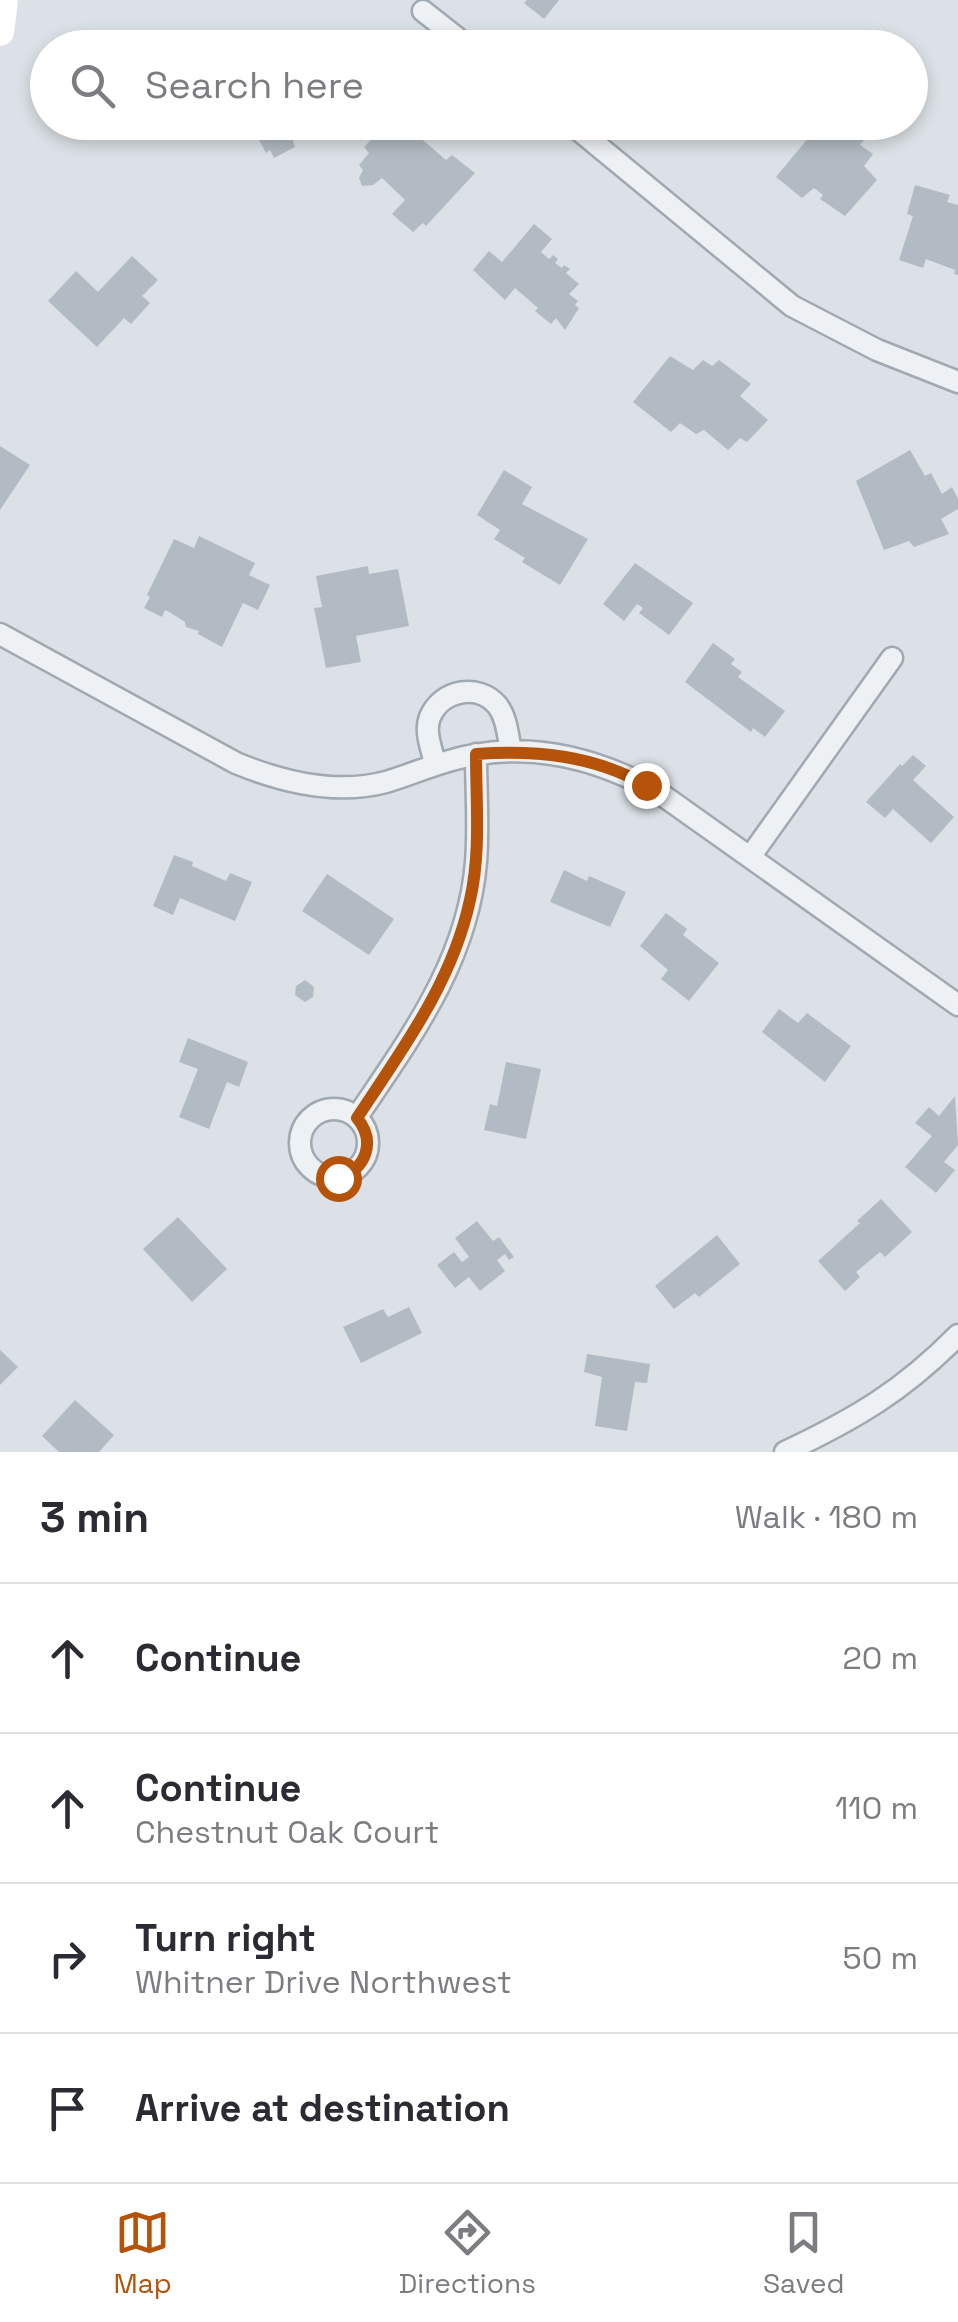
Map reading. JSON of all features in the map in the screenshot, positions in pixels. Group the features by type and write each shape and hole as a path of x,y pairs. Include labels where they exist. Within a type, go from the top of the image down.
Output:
{"street":[{"path":"0,32 4,0"},
{"path":"424,11 448,30"},
{"path":"591,140 792,306 877,350 958,382"},
{"path":"0,634 262,774 306,784 349,787 384,782 476,754 511,752 566,755 622,772 658,792 958,1005"},
{"path":"750,857 892,658"},
{"path":"436,764 428,735 430,718 441,700 460,692 480,693 496,704 504,719 511,752"},
{"path":"357,1118 428,1010 460,936 476,861 476,754"},
{"path":"785,1452 850,1422 892,1394 958,1335"}],"building":[{"path":"559,0 544,19 524,3"},
{"path":"259,140 293,140 295,147 274,158 270,150 266,153"},
{"path":"371,140 423,140 446,160 452,155 475,173 426,226 423,223 413,232 392,214 405,200 382,178 373,185 362,186 359,178 363,170 359,165 369,153 364,147"},
{"path":"807,140 864,140 860,145 873,154 864,166 877,180 845,216 820,199 823,195 814,188 802,198 776,177"},
{"path":"915,185 950,195 947,202 958,205 958,275 955,270 926,259 923,268 899,260 913,216 907,214"},
{"path":"534,224 552,239 541,252 549,259 553,255 558,259 555,263 570,269 566,273 579,284 569,294 578,301 575,305 579,308 565,330 556,318 551,324 535,311 538,308 515,288 505,300 473,270 489,251 502,262"},
{"path":"132,256 158,280 142,296 150,303 131,324 124,318 97,347 48,301 76,271 98,292"},
{"path":"670,356 693,370 703,360 712,366 719,360 751,384 740,396 768,420 747,442 740,438 728,450 704,430 696,434 680,423 671,432 633,402"},
{"path":"0,446 30,465 0,510"},
{"path":"910,450 925,476 931,473 942,494 952,487 958,509 941,519 949,534 914,547 909,541 884,550 856,481"},
{"path":"504,470 532,487 522,504 588,539 560,585 494,539 500,530 477,515"},
{"path":"199,536 255,563 249,575 270,585 258,610 243,603 222,647 165,610 162,617 144,608 174,539 194,548"},
{"path":"635,563 693,603 669,635 639,613 643,608 637,604 624,621 603,604"},
{"path":"368,566 369,574 398,569 409,626 356,636 361,662 326,668 314,608 322,607 316,576"},
{"path":"713,643 735,659 731,664 742,672 738,677 785,711 765,737 753,728 751,732 685,682"},
{"path":"913,755 926,766 913,780 954,817 931,843 893,809 885,818 866,802"},
{"path":"174,855 226,881 230,873 252,882 235,921 180,898 173,915 153,906"},
{"path":"564,870 626,892 610,927 550,902"},
{"path":"327,874 394,919 369,955 302,911"},
{"path":"666,913 687,929 683,935 719,963 689,1001 661,979 668,970 640,946"},
{"path":"305,980 314,987 313,997 305,1002 295,995 296,986"},
{"path":"779,1009 798,1023 807,1013 851,1046 825,1082 762,1032"},
{"path":"188,1038 248,1062 239,1087 227,1082 209,1129 179,1117 198,1069 179,1062"},
{"path":"506,1062 541,1069 526,1139 484,1130 490,1104 497,1106"},
{"path":"955,1096 958,1145 944,1162 955,1170 936,1193 905,1167 932,1136 915,1123 929,1107 939,1116"},
{"path":"881,1199 912,1232 885,1257 880,1252 856,1272 860,1277 845,1291 818,1261"},
{"path":"178,1217 227,1269 192,1302 143,1249"},
{"path":"477,1221 493,1241 499,1237 514,1257 509,1260 505,1254 497,1260 505,1271 480,1291 469,1277 455,1288 437,1265 454,1252 462,1262 469,1257 455,1238"},
{"path":"717,1235 740,1264 699,1297 695,1293 674,1309 655,1286"},
{"path":"409,1307 422,1333 361,1363 343,1327 383,1309 388,1317"},
{"path":"0,1350 18,1367 0,1385"},
{"path":"587,1354 650,1364 647,1383 635,1382 627,1431 595,1426 602,1377 584,1372"},
{"path":"75,1400 114,1435 99,1452 59,1452 42,1436"}],"route":[{"path":"338,1178 349,1175 364,1159 368,1136 357,1118 428,1010 460,936 476,861 476,754 566,755 622,772 646,785"}]}
